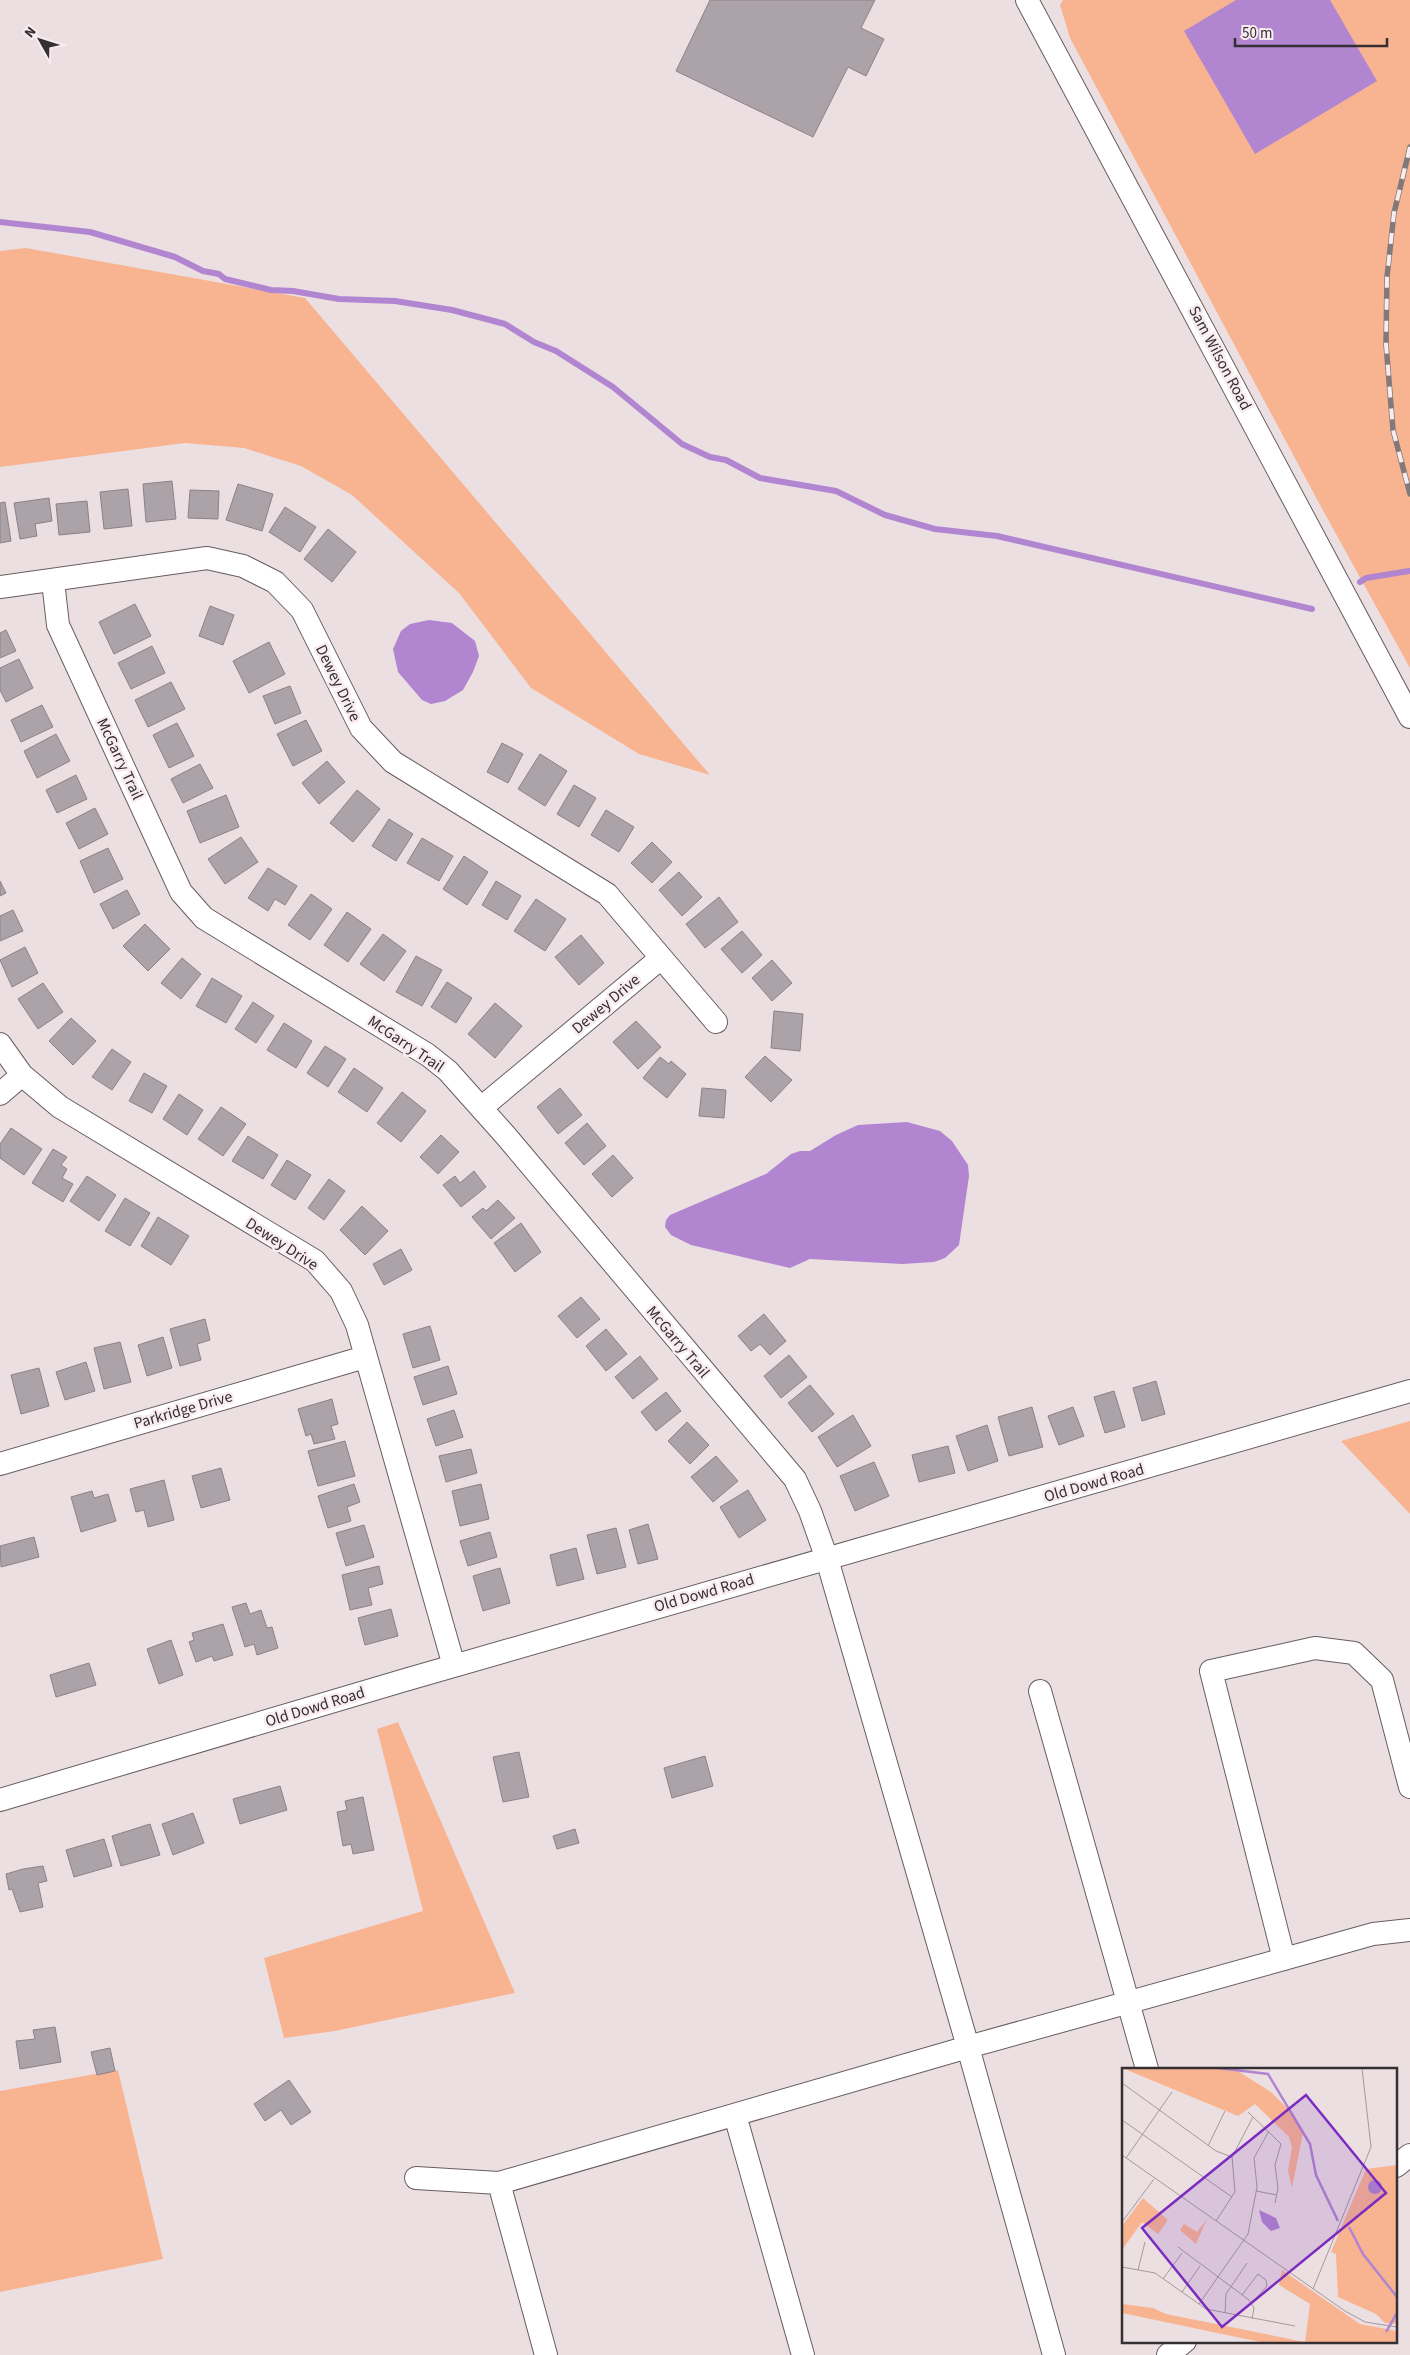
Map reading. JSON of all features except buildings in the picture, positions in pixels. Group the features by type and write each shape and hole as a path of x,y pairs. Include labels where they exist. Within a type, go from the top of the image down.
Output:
{"street":[{"name":"Sam Wilson Road","path":"1027,0 1410,717"},
{"name":"Dewey Drive","path":"0,587 207,558 243,566 275,582 302,610 361,728 393,762 607,894 716,1022"},
{"name":"McGarry Trail","path":"53,581 58,625 181,892 204,918 428,1055 448,1071 795,1479 810,1511 827,1559 968,2047 1054,2355"},
{"name":"Dewey Drive","path":"481,1108 661,958"},
{"name":"Dewey Drive","path":"0,1044 22,1075 60,1107 315,1261 342,1291 358,1325 365,1357 454,1666"},
{"path":"0,1094 22,1075"},
{"name":"Parkridge Drive","path":"0,1464 365,1357"},
{"name":"Old Dowd Road","path":"0,1800 454,1666 1410,1391"},
{"path":"1284,1959 1211,1671 1315,1648 1354,1653 1382,1680 1410,1787"},
{"path":"1040,1691 1146,2068"},
{"path":"416,2178 500,2183 968,2047 1373,1934 1410,1930"},
{"path":"735,2115 803,2355"},
{"path":"1398,2164 1410,2155"},
{"path":"500,2183 546,2355"},
{"path":"1168,2355 1184,2342"}],"shaded area":[{"path":"1063,0 1410,0 1410,668 1320,505 1070,38 1060,5"},
{"path":"1236,0 1330,0 1377,81 1255,154 1184,31"},
{"path":"26,248 305,298 710,775 639,754 531,688 459,593 352,495 301,466 244,448 185,443 0,467 0,251"},
{"path":"429,620 452,623 475,641 479,656 463,690 445,701 431,704 422,700 398,672 393,649 401,631 410,624"},
{"path":"907,1122 940,1131 952,1141 968,1165 969,1176 959,1245 945,1258 934,1262 902,1264 810,1259 790,1268 691,1245 671,1235 665,1227 666,1220 670,1215 766,1174 791,1154 800,1151 810,1151 836,1135 858,1125"},
{"path":"1410,1421 1410,1514 1341,1441"},
{"path":"398,1722 515,1993 335,2031 284,2038 264,1958 423,1911 377,1729"},
{"path":"118,2070 163,2259 0,2292 0,2091"}],"waterway":[{"path":"0,222 90,232 175,257 203,271 219,274 225,279 271,290 293,291 339,299 395,301 452,310 505,324 534,342 556,351 613,387 682,444 710,457 726,460 760,478 836,491 885,515 935,529 997,536 1312,609"},
{"path":"1360,582 1366,578 1409,571"}],"railway":[{"path":"1410,147 1394,213 1387,277 1386,344 1393,430 1410,494"}]}
